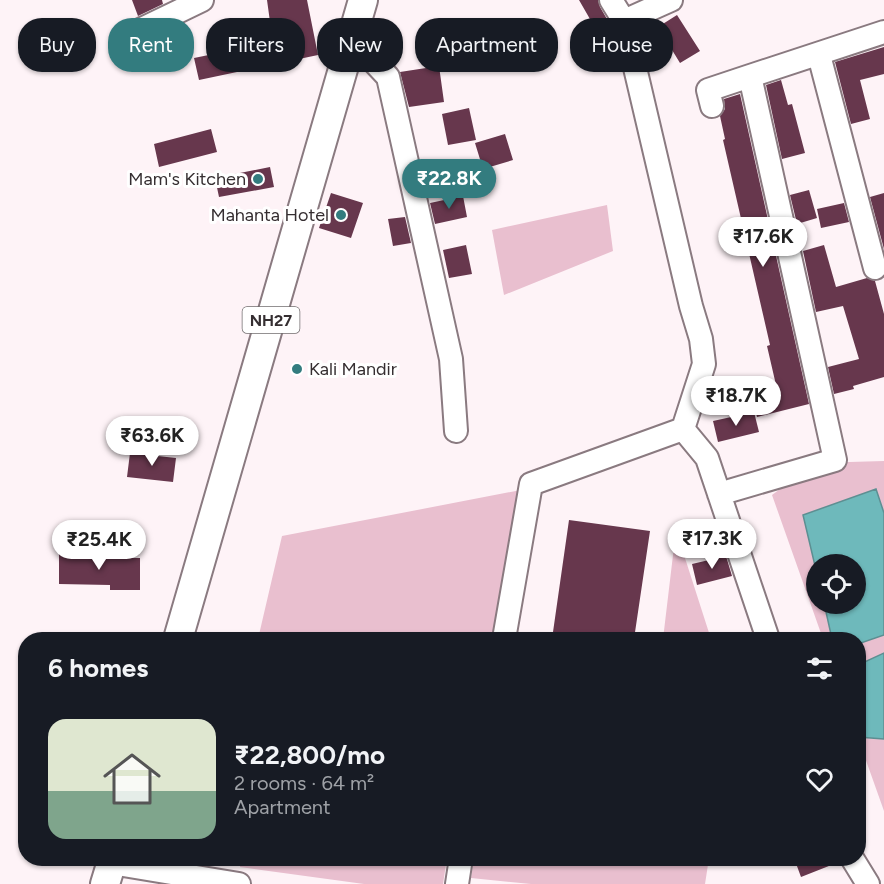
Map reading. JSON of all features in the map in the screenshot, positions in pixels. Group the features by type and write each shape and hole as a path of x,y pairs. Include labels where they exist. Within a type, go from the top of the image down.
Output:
{"main road":[{"name":"NH27","path":"358,18 363,0"},
{"name":"NH27","path":"180,632 343,72"}],"street":[{"path":"165,18 202,0"},
{"path":"611,0 622,18"},
{"path":"631,18 672,0"},
{"path":"712,106 708,90 884,32"},
{"path":"819,55 875,268"},
{"path":"383,72 388,77 451,358 456,431"},
{"path":"636,72 691,306 701,339 704,364 683,429"},
{"path":"719,494 835,460 750,76"},
{"path":"683,429 707,458 766,632"},
{"path":"505,632 531,484 683,429"},
{"path":"457,884 460,866"},
{"path":"857,866 868,884"},
{"path":"110,868 239,884"}],"shaded area":[{"path":"607,205 613,251 504,295 492,230"},
{"path":"884,461 884,811 866,760 866,632 821,632 814,614 866,614 866,554 806,554 806,591 772,495 815,463"},
{"path":"521,490 497,632 260,632 282,536"},
{"path":"676,530 709,632 664,632"},
{"path":"446,866 443,884 364,884 240,867"},
{"path":"473,866 708,866 705,884 531,884 471,878"}],"water":[{"path":"876,489 884,513 884,635 866,641 866,632 830,632 826,614 866,614 866,554 812,554 803,515"},
{"path":"884,653 884,739 866,738 866,661"}],"building":[{"path":"132,0 162,0 163,4 138,16"},
{"path":"267,0 307,0 317,55 305,58 305,18 269,18"},
{"path":"579,0 598,0 606,18 589,18"},
{"path":"677,15 700,51 680,63 673,52 672,18"},
{"path":"884,47 884,74 860,80 870,119 851,124 835,62"},
{"path":"206,56 206,72 237,72 199,80 194,58"},
{"path":"415,70 415,72 440,72 444,102 409,107 400,72"},
{"path":"781,80 788,105 792,104 805,153 782,159 766,85"},
{"path":"740,94 809,404 757,417 751,392 776,385 767,346 770,345 723,140 725,139 720,116 725,109 724,99"},
{"path":"469,108 476,140 448,145 442,114"},
{"path":"211,129 217,152 159,167 154,144"},
{"path":"505,134 513,160 483,169 475,143"},
{"path":"270,167 274,187 219,197 215,178"},
{"path":"809,190 817,218 797,224 790,195"},
{"name":"Mahanta Hotel","path":"331,193 363,203 351,238 319,228"},
{"path":"884,193 884,249 870,197"},
{"path":"463,196 467,217 435,224 430,203"},
{"path":"844,203 849,222 821,228 817,209"},
{"path":"405,217 411,243 393,246 388,219"},
{"path":"466,245 472,274 449,278 443,250"},
{"path":"824,245 836,287 867,278 875,281 884,314 884,377 834,394 828,367 859,359 843,306 816,312 803,251"},
{"path":"754,412 759,432 718,442 713,421"},
{"path":"130,453 176,458 173,482 127,477"},
{"path":"569,520 650,531 635,632 553,632"},
{"path":"59,552 94,552 94,558 140,558 140,590 110,590 110,585 59,584"},
{"path":"726,556 732,576 697,585 692,564"},
{"path":"797,866 829,866 801,877"}],"place":[{"name":"Mam's Kitchen","path":"258,179"},
{"name":"Mahanta Hotel","path":"341,215"},
{"name":"Kali Mandir","path":"297,369"}]}
